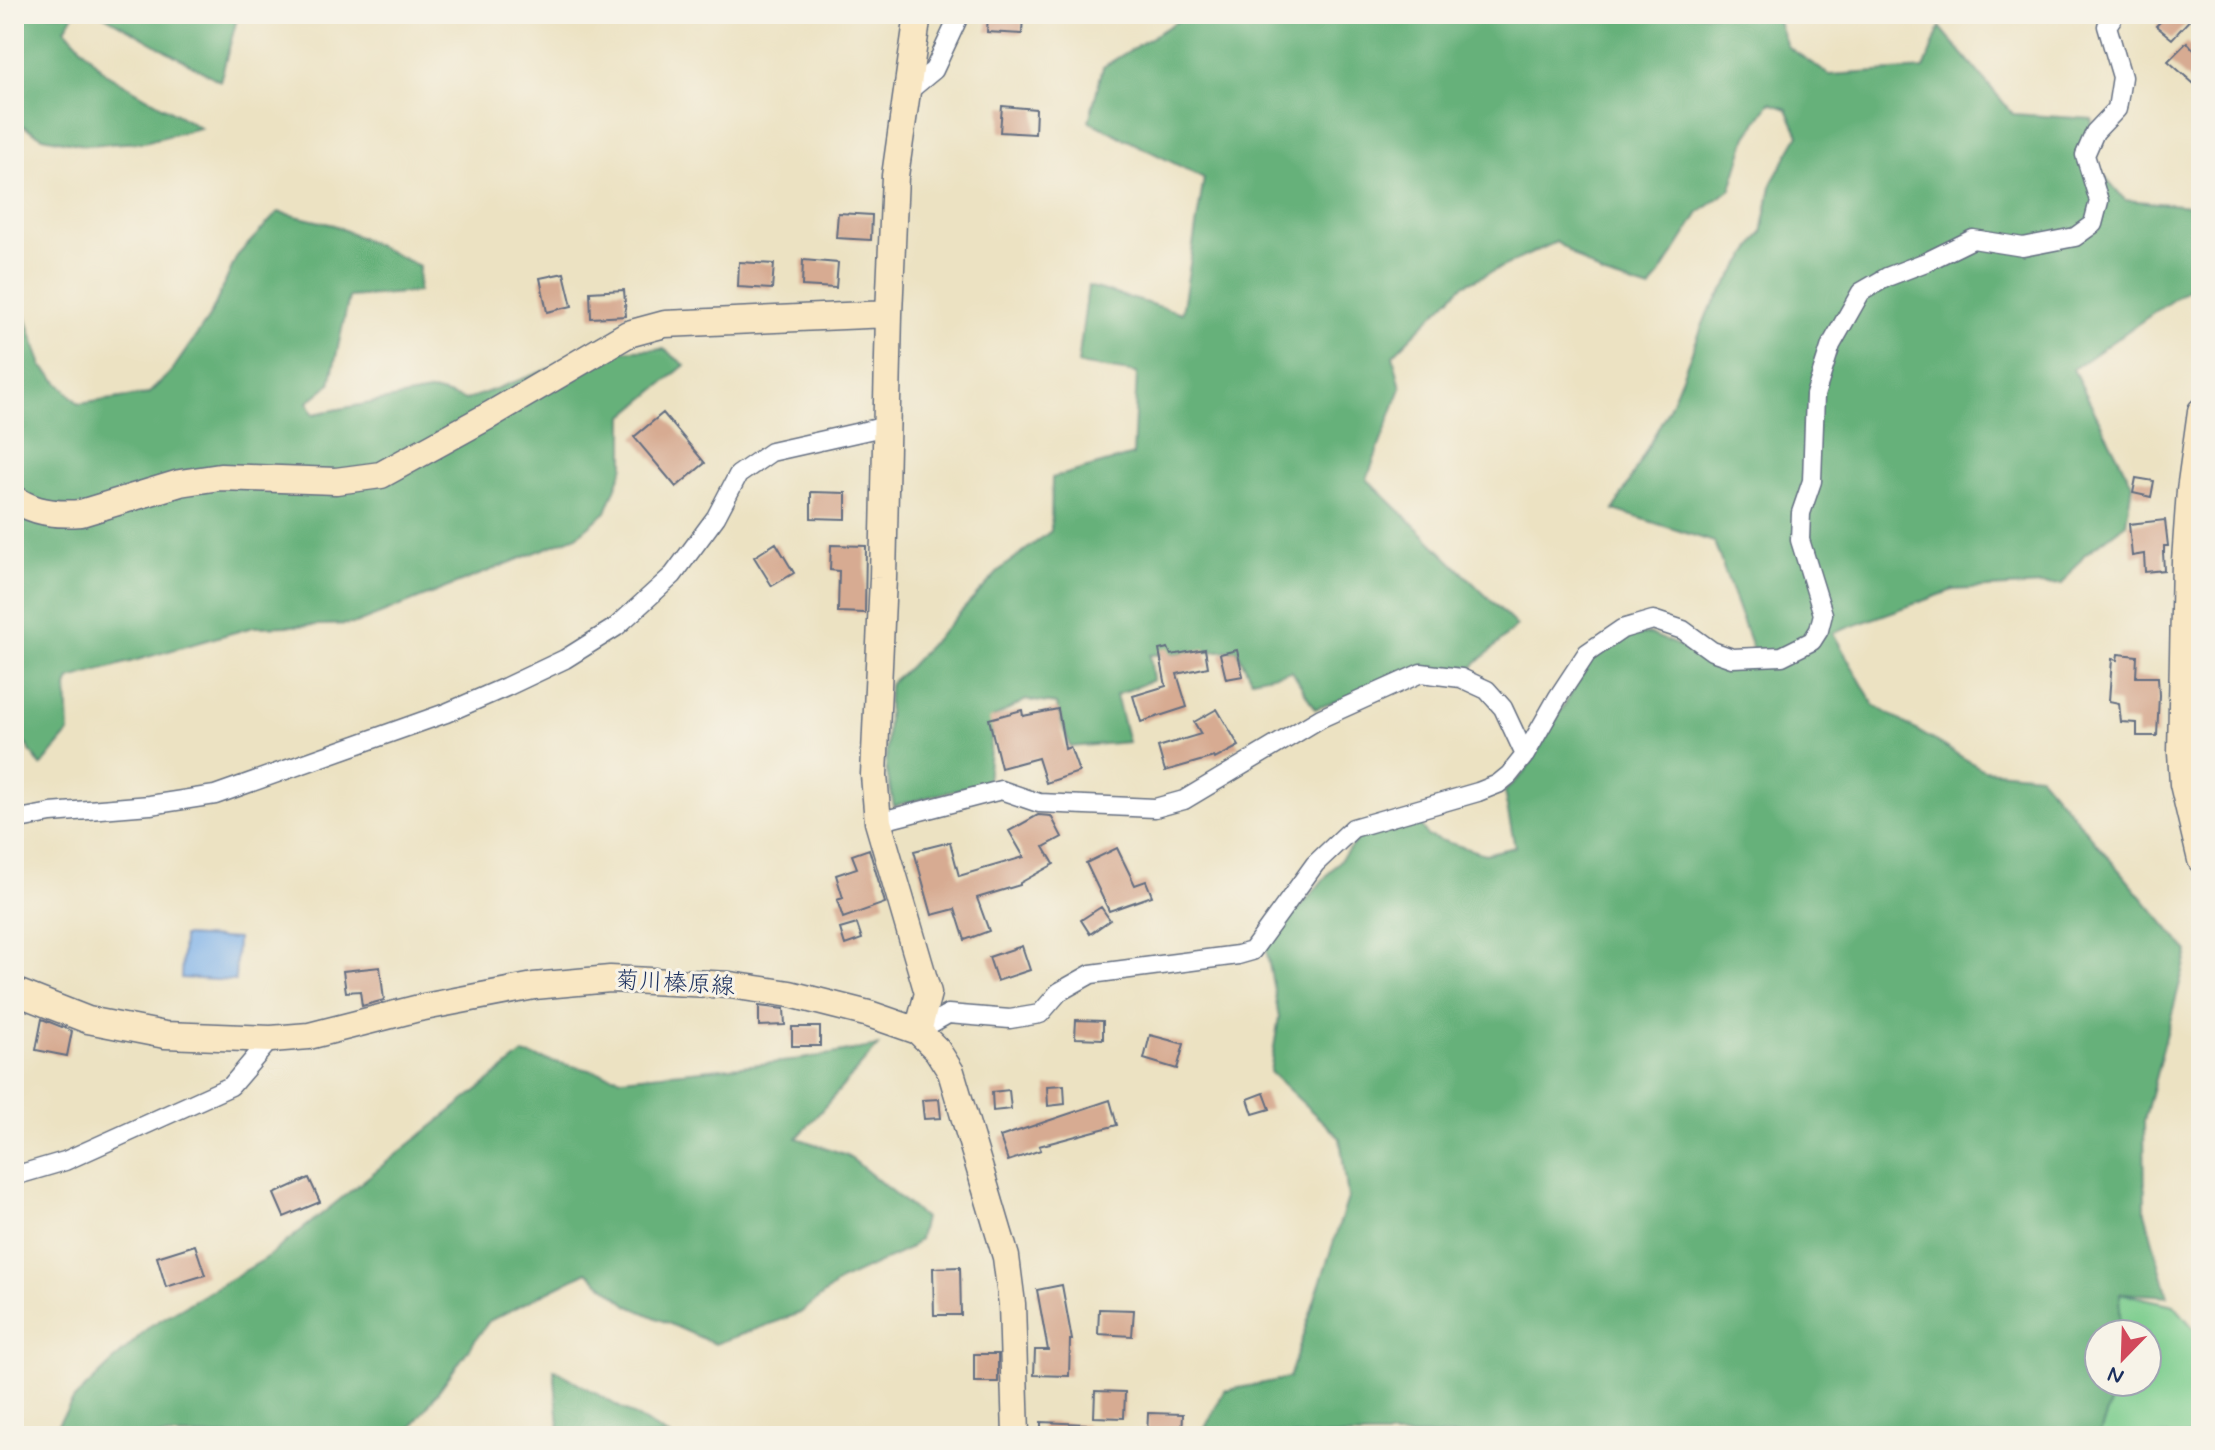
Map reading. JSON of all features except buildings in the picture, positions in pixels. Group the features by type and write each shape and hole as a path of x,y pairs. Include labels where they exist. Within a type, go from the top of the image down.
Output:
{"street":[{"path":"918,14 895,176 874,775 878,822 928,993 918,1031"},
{"path":"905,94 934,70 960,14"},
{"path":"918,1031 948,1014 1010,1019 1040,1014 1059,992 1091,974 1252,951 1315,864 1353,828 1478,792 1498,784 1509,775 1525,755 1587,653 1622,629 1653,620 1683,630 1712,651 1732,658 1782,656 1812,641 1823,614 1800,540 1800,526 1812,481 1815,395 1831,345 1861,292 1887,277 1973,239 2023,247 2075,237 2093,224 2099,201 2085,155 2095,132 2117,109 2122,77 2107,26 2115,14"},
{"path":"14,498 25,506 65,514 81,513 180,483 220,477 336,481 381,475 628,334 665,324 889,314"},
{"path":"2198,848 2183,784 2181,753 2185,561 2190,490 2201,411"},
{"path":"14,820 215,795 446,713 506,687 565,659 616,627 673,575 716,517 738,475 771,452 887,426"},
{"path":"878,822 1001,790 1039,803 1155,808 1184,800 1321,718 1421,673 1461,678 1487,690 1503,708 1525,755"},
{"name":"菊川榛原線","path":"14,991 88,1020 165,1035 271,1039 309,1036 419,1008 534,986 610,979 730,985 790,994 869,1014 918,1031 937,1050 951,1072 1006,1257 1012,1304 1016,1436"},
{"path":"14,1176 65,1161 231,1086 271,1039"}],"green space":[{"path":"14,14 74,14 65,29 105,73 200,128 144,142 84,145 43,137 14,121"},
{"path":"101,14 238,14 238,15 220,81"},
{"path":"1189,14 1775,14 1787,46 1829,75 1924,69 1940,27 2013,114 2092,119 2088,157 2125,200 2201,207 2201,280 2073,369 2132,484 2126,523 2084,555 2062,584 1953,590 1833,633 1874,705 1984,770 2039,775 2188,952 2144,1121 2145,1212 2168,1296 2120,1293 2120,1318 2083,1318 2083,1398 2112,1398 2099,1436 1201,1436 1224,1391 1289,1378 1348,1198 1340,1138 1270,1072 1279,1017 1266,948 1360,836 1415,816 1427,836 1485,854 1515,847 1504,792 1524,773 1595,653 1626,635 1650,634 1731,667 1758,664 1714,542 1614,510 1670,406 1708,312 1762,233 1772,182 1799,135 1787,109 1770,103 1747,136 1731,189 1699,213 1650,290 1602,275 1556,242 1463,285 1393,355 1401,388 1367,479 1517,626 1464,675 1422,670 1315,709 1292,671 1251,679 1237,650 1150,655 1153,680 1116,695 1128,742 1070,747 1056,704 1026,700 993,718 987,782 894,806 886,768 889,684 909,667 1003,567 1051,531 1052,478 1133,455 1137,373 1078,364 1088,286 1182,313 1204,178 1089,121 1103,67"},
{"path":"278,212 334,225 419,266 418,292 349,297 330,384 308,402 313,414 433,391 466,400 597,351 664,349 685,365 624,416 624,466 606,512 577,536 355,624 253,627 70,679 67,687 69,733 41,766 14,728 14,292 18,293 42,366 79,404 148,394 171,372 210,316 237,256"},
{"path":"878,1046 797,1138 847,1155 924,1218 919,1239 909,1249 842,1280 800,1313 715,1344 629,1306 587,1272 489,1321 406,1436 50,1436 74,1399 150,1326 265,1259 523,1054 622,1078 791,1061"},
{"path":"2120,1293 2174,1305 2201,1337 2201,1436 2099,1436 2112,1398 2163,1398 2163,1318 2120,1318"},
{"path":"554,1369 669,1436 560,1436"}],"water":[{"path":"183,936 237,939 235,981 181,978"}]}
